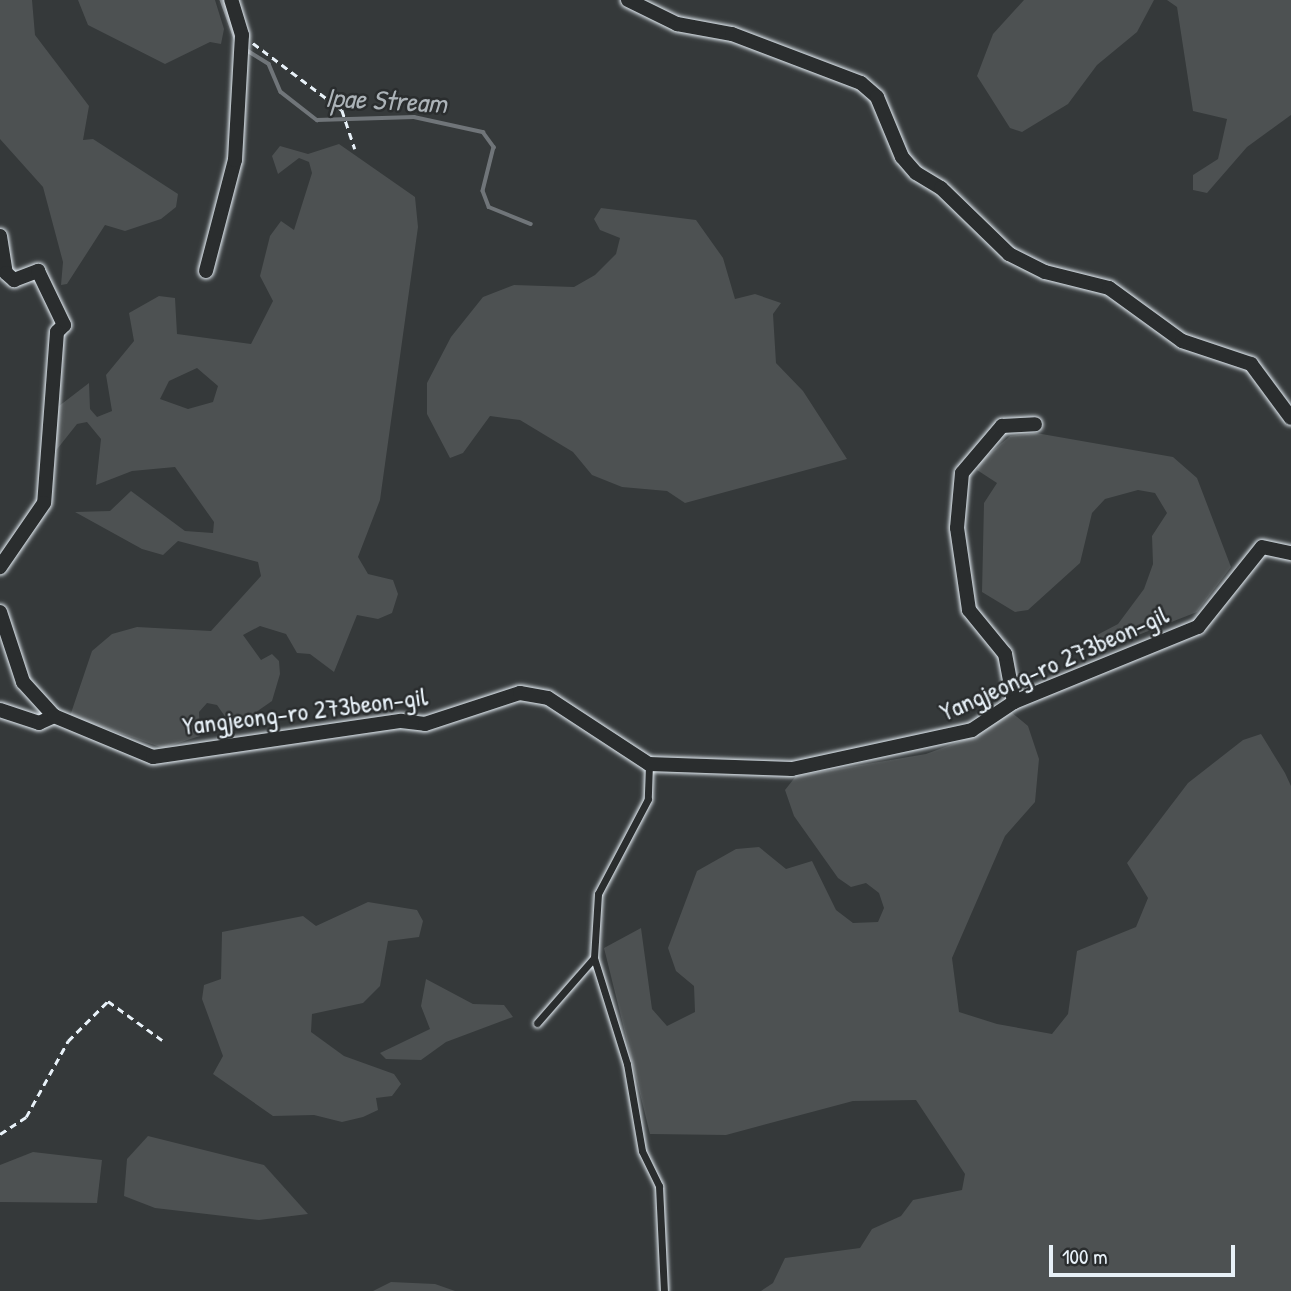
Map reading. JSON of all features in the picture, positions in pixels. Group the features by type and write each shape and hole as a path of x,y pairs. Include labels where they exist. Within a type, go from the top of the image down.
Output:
{"street":[{"path":"206,271 235,160 242,36 231,0"},
{"path":"628,0 677,24 733,34 861,83 877,97 902,157 916,173 941,188 1009,254 1045,272 1109,288 1182,341 1251,364 1291,418"},
{"path":"0,236 6,273 14,280 38,271 64,325 57,332 44,503 0,567"},
{"path":"1014,702 1005,654 969,610 957,528 962,473 1002,426 1035,424"},
{"name":"Yangjeong-ro 273beon-gil","path":"0,710 39,723 54,716 152,757 401,720 425,724 520,693 548,698 649,764 792,769 927,745 972,730 1014,702 1198,627 1237,570 1262,547 1291,553"},
{"path":"0,612 23,682 54,716"}],"lane":[{"path":"649,764 648,799 598,894 594,958 626,1064 642,1151 659,1186 664,1291"},
{"path":"537,1023 594,958"}],"path":[{"path":"242,36 343,113 355,149"},
{"path":"0,1134 26,1117 68,1041 108,1001 162,1040"}],"shaded area":[{"path":"0,0 32,0 35,35 89,106 83,140 93,139 178,194 176,207 161,219 125,231 105,225 67,284 61,285 63,262 43,187 0,139"},
{"path":"78,0 215,0 224,29 221,44 210,42 165,64 88,25"},
{"path":"1024,0 1154,0 1137,32 1097,65 1068,104 1022,132 1010,128 977,76 993,34"},
{"path":"1167,0 1291,0 1291,115 1247,147 1207,193 1193,190 1193,175 1218,159 1227,119 1193,111 1177,7"},
{"path":"339,144 415,197 418,227 380,500 358,557 368,574 393,580 398,594 392,613 378,619 357,615 334,672 310,654 297,653 286,634 260,626 243,635 261,660 272,654 279,661 280,674 272,701 233,728 217,705 207,703 199,712 200,736 163,748 70,716 92,651 112,634 137,627 211,631 261,576 258,562 178,541 163,555 142,549 75,512 110,511 131,491 185,531 213,533 214,522 175,467 132,471 96,485 101,439 87,422 77,424 54,453 59,406 89,383 90,409 97,417 112,411 106,375 134,341 129,313 159,296 175,298 177,334 251,344 273,301 260,276 270,236 281,221 294,230 312,173 309,162 299,158 278,174 272,156 280,146 308,154","holes":["197,368 218,386 213,402 188,409 160,399 169,381"]},
{"path":"601,208 696,220 723,258 735,299 755,294 781,303 773,314 776,363 803,391 847,459 685,503 667,491 622,487 592,475 573,452 520,420 490,416 463,453 450,458 427,414 427,383 451,337 483,297 514,285 574,287 595,275 616,254 620,238 600,230 594,219"},
{"path":"1036,433 1173,457 1197,478 1231,567 1197,612 1100,650 1097,635 1118,624 1144,589 1153,564 1152,536 1167,513 1155,493 1138,490 1105,499 1092,513 1080,563 1028,610 1015,612 982,592 984,503 997,483 977,470 980,462 1010,436"},
{"path":"1011,712 1028,726 1039,759 1035,802 1005,836 952,958 959,1012 997,1024 1052,1034 1068,1014 1077,951 1136,927 1148,898 1127,863 1188,783 1243,740 1261,734 1285,773 1291,786 1291,1291 761,1291 773,1283 785,1258 860,1248 872,1229 901,1216 913,1200 962,1190 965,1174 916,1100 853,1101 726,1135 650,1134 604,948 641,928 652,1009 667,1026 695,1012 694,986 676,971 668,948 697,871 736,849 759,847 786,869 812,861 836,910 853,923 878,922 884,908 879,893 866,883 851,887 838,878 794,816 785,790 796,776 926,754 980,734"},
{"path":"368,902 417,910 423,921 419,937 388,941 380,986 363,1003 312,1014 311,1032 344,1056 394,1074 401,1084 392,1096 376,1098 378,1110 363,1117 342,1122 314,1115 273,1116 213,1074 223,1056 202,999 204,985 221,979 222,932 303,916 316,926"},
{"path":"426,979 473,1004 504,1005 513,1017 446,1042 421,1060 386,1059 380,1053 430,1029 421,1006"},
{"path":"148,1136 264,1165 308,1214 259,1220 155,1208 124,1196 127,1159"},
{"path":"33,1152 102,1160 97,1203 0,1202 0,1165"},
{"path":"391,1282 435,1284 455,1291 373,1291"}],"waterway":[{"name":"Ipae Stream","path":"222,0 238,44"},
{"name":"Ipae Stream","path":"245,49 269,64 281,92 317,120 414,117 483,132 494,147 483,191 489,207 531,224"}]}
